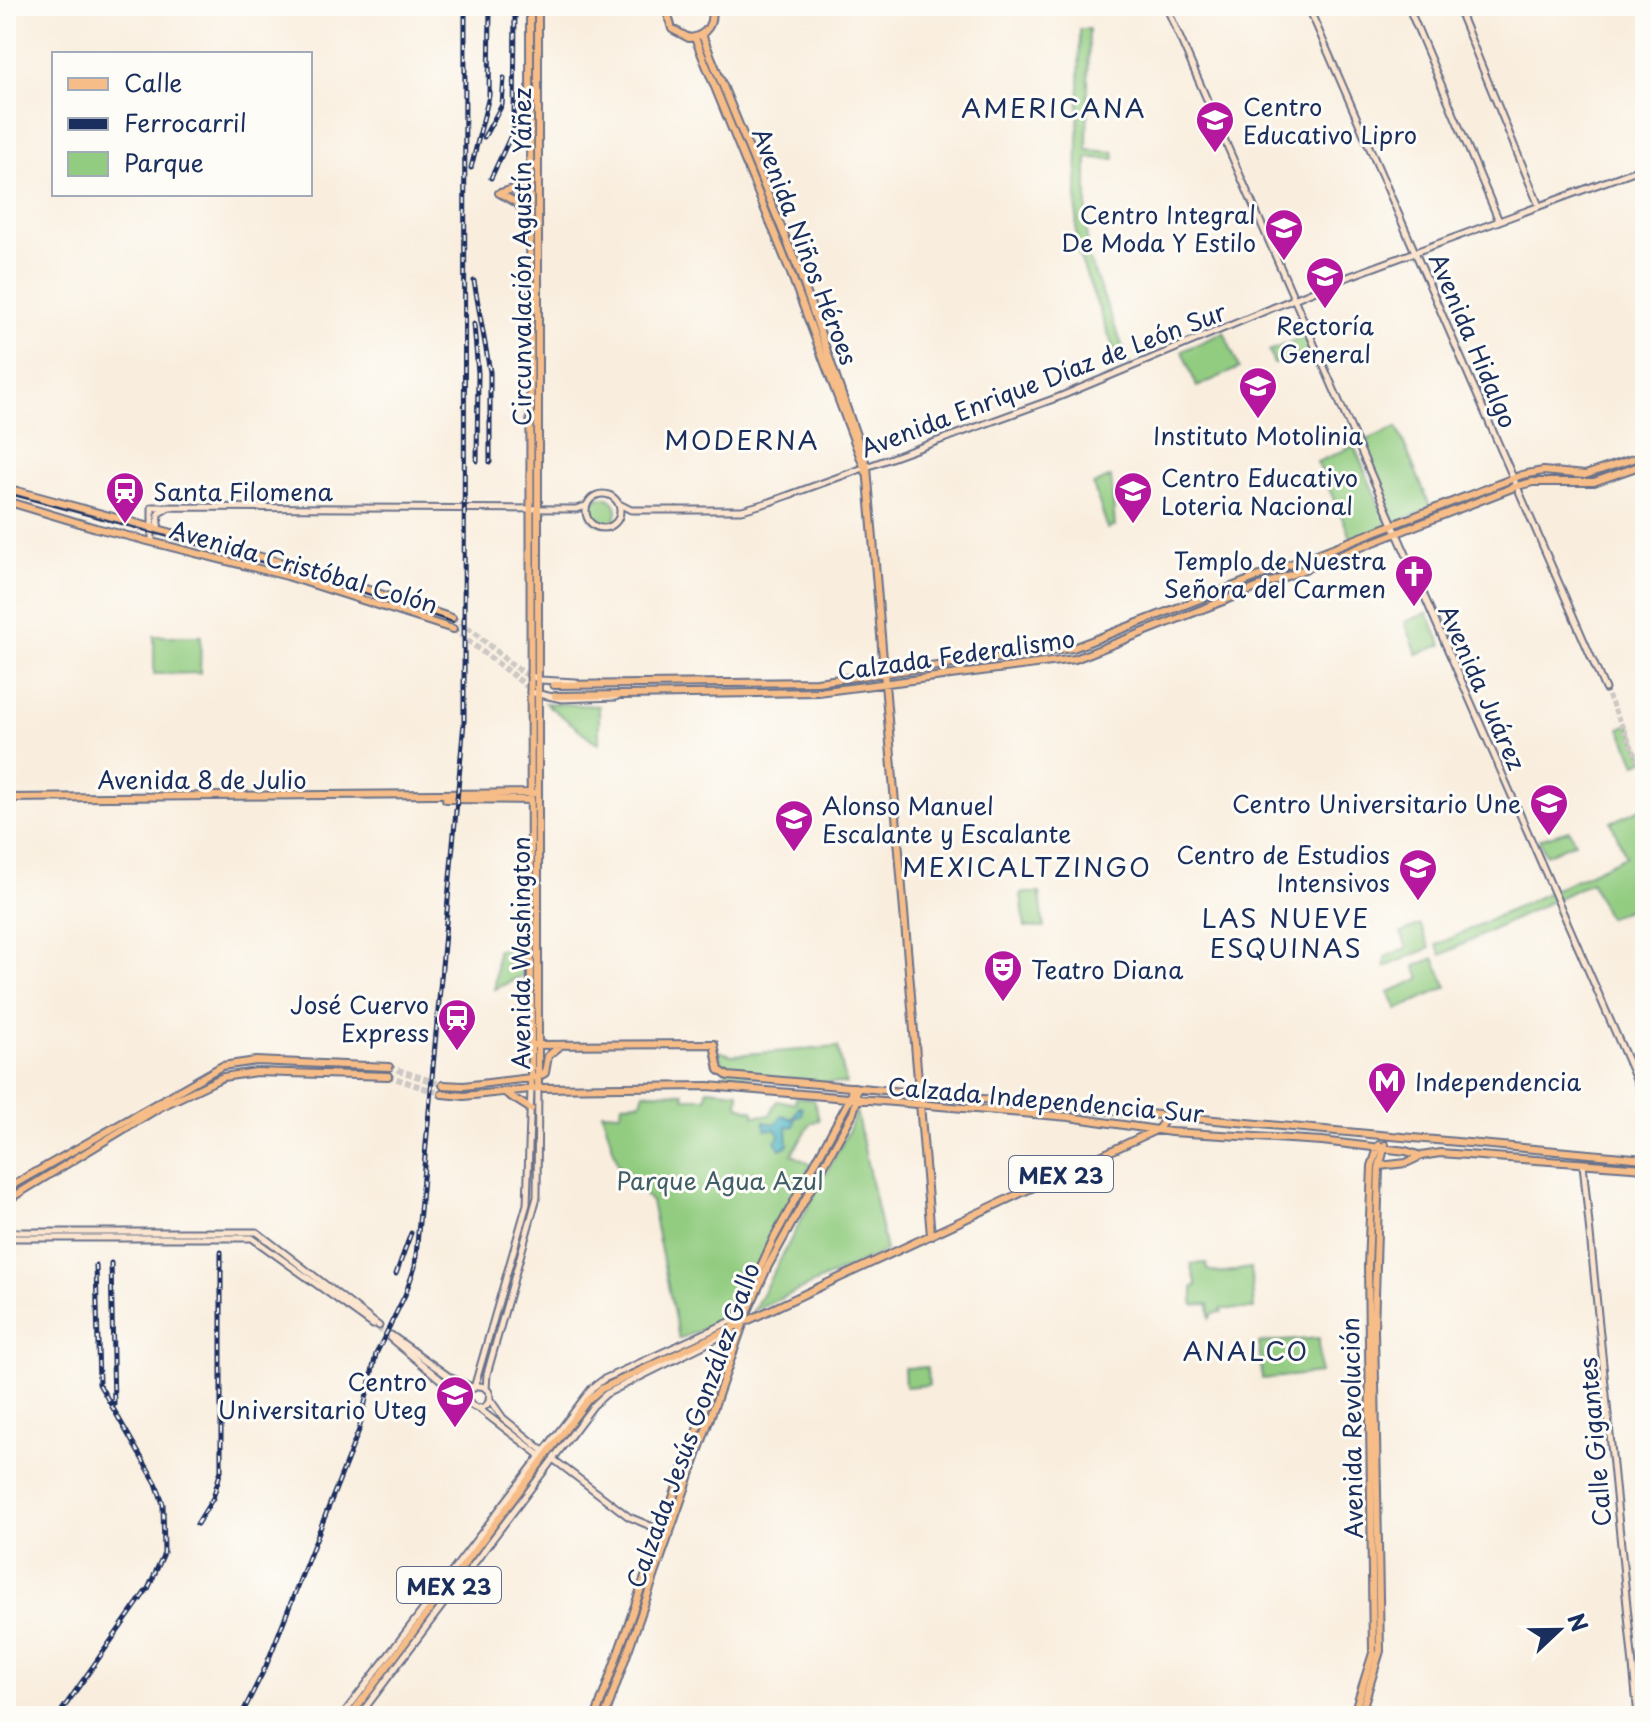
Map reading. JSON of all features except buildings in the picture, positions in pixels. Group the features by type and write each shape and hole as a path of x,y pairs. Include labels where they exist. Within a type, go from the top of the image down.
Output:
{"main road":[{"name":"Circunvalación Agustín Yáñez","path":"530,6 530,508"},
{"name":"Circunvalación Agustín Yáñez","path":"538,6 539,509"},
{"path":"671,6 668,15 674,31 698,36 711,23 710,6"},
{"name":"Avenida Juárez","path":"1166,6 1391,525 1644,1091 1645,1100"},
{"name":"Avenida Hidalgo","path":"1308,6 1605,689"},
{"path":"1408,6 1499,221"},
{"path":"1457,6 1539,206"},
{"name":"Avenida Niños Héroes","path":"698,36 866,470 931,1236"},
{"name":"Avenida Enrique Díaz de León Sur","path":"619,504 631,510 742,510 866,470 1060,397 1370,269 1645,167"},
{"path":"530,175 520,187 499,193 517,203 530,221"},
{"name":"Calzada Federalismo","path":"530,675 551,683 623,685 817,682 1073,648 1513,478 1543,471 1585,475 1645,455"},
{"name":"Calzada Federalismo","path":"530,692 553,697 622,697 818,692 1078,658 1517,486 1533,482 1594,482 1645,464"},
{"name":"Avenida Cristóbal Colón","path":"6,488 309,570 452,618"},
{"path":"586,516 586,506 591,498 602,493 614,497 619,504 619,518"},
{"name":"Avenida Cristóbal Colón","path":"6,501 287,576 453,629"},
{"path":"156,527 152,507 576,509 586,506"},
{"path":"152,541 159,513 170,508"},
{"name":"Avenida Washington","path":"530,508 530,692 535,797"},
{"name":"Avenida Washington","path":"486,1389 487,1374 537,1197 535,797 542,577 539,509"},
{"path":"576,509 594,526 602,528 613,525 631,510"},
{"path":"1078,658 1124,635"},
{"path":"551,683 544,690 553,697"},
{"path":"706,695 733,692"},
{"name":"Avenida 8 de Julio","path":"6,798 535,797"},
{"name":"Calzada Independencia Sur","path":"562,1046 714,1044 719,1070 728,1076 1384,1138 1423,1137 1439,1142 1645,1159"},
{"path":"535,1045 562,1046"},
{"path":"443,1085 464,1086 535,1078 545,1073 548,1056 562,1046"},
{"path":"6,1189 222,1066 256,1061 389,1067"},
{"path":"6,1201 162,1106 223,1077 256,1072 388,1076"},
{"name":"Calzada Independencia Sur","path":"442,1094 708,1086 1069,1117 1158,1129 1381,1148 1421,1156 1440,1153 1645,1168"},
{"path":"854,1087 854,1100"},
{"name":"Avenida Washington","path":"470,1387 527,1204 531,1109 535,1089"},
{"path":"504,1093 531,1109"},
{"name":"Calzada Jesús González Gallo","path":"605,1716 670,1534 737,1324 853,1113 854,1100"},
{"name":"Calzada Jesús González Gallo","path":"596,1716 737,1324 773,1240 854,1100"},
{"path":"1158,1129 1167,1117"},
{"name":"MEX 23","path":"350,1716 611,1379 665,1362 737,1324 1158,1129"},
{"name":"Avenida Revolución","path":"1353,1716 1373,1653 1368,1266 1372,1166 1384,1138"},
{"name":"Avenida Revolución","path":"1360,1716 1380,1651 1374,1329 1381,1148"},
{"path":"1380,1166 1406,1163 1421,1156"},
{"name":"Calle Gigantes","path":"1583,1164 1638,1716"},
{"path":"257,1232 378,1327 249,1237 6,1235 257,1232"},
{"path":"587,1407 616,1389 624,1377 737,1324"},
{"path":"548,1457 503,1418 486,1389 470,1387 390,1336 470,1404 548,1457 617,1510 670,1534"},
{"path":"342,1716 548,1457 566,1420 591,1389 611,1379 616,1389"},
{"path":"456,1393 470,1387"},
{"path":"470,1387 470,1404"},
{"path":"478,1408 484,1406 489,1398"},
{"path":"566,1420 581,1414"},
{"path":"359,1716 499,1525"}],"green space":[{"path":"1080,29 1089,29 1087,150 1114,152 1115,159 1087,158 1087,254 1129,363 1120,366 1076,247"},
{"path":"1224,332 1239,368 1197,387 1182,351"},
{"path":"1305,336 1311,350 1274,364 1269,351"},
{"path":"1397,427 1431,508 1395,523 1360,443"},
{"path":"1354,446 1388,525 1352,540 1317,462"},
{"path":"1111,477 1115,526 1108,529 1093,485"},
{"path":"603,497 613,501 617,511 613,521 603,525 593,521 589,511 593,501"},
{"path":"1427,613 1442,645 1417,654 1405,622"},
{"path":"154,636 201,636 200,673 154,674"},
{"path":"545,703 599,706 599,744 598,744"},
{"path":"1630,724 1645,759 1636,764 1620,728"},
{"path":"1645,807 1645,858 1634,863 1645,887 1645,902 1608,918 1591,882 1441,955 1436,945 1626,856 1611,822"},
{"path":"1569,830 1575,842 1546,855 1539,839"},
{"path":"1021,893 1040,893 1044,928 1025,927"},
{"path":"1420,925 1430,948 1385,967 1385,957 1407,948 1401,933"},
{"path":"524,945 524,975 495,989 497,950"},
{"path":"1434,958 1447,987 1397,1010 1389,992 1420,979 1415,966"},
{"path":"838,1047 846,1084 726,1074 718,1051 732,1055"},
{"name":"Parque Agua Azul","path":"707,1089 739,1092 738,1106 754,1111 754,1116 770,1115 777,1101 795,1103 796,1097 814,1099 819,1120 811,1123 792,1154 811,1165 768,1244 734,1317 679,1339 651,1202 618,1164 602,1112 621,1113 622,1103 641,1102 644,1092 684,1093 684,1098 706,1098"},
{"name":"Parque Agua Azul","path":"856,1111 886,1251 753,1311 849,1130"},
{"path":"1206,1263 1207,1270 1219,1273 1251,1268 1254,1309 1221,1309 1222,1312 1213,1313 1210,1318 1209,1304 1193,1305 1193,1287 1197,1286 1191,1264"},
{"path":"1319,1338 1320,1373 1262,1379 1259,1343"},
{"path":"927,1367 929,1385 905,1387 904,1368"}],"water":[{"path":"799,1107 802,1108 802,1115 795,1118 794,1126 787,1127 788,1145 780,1149 775,1141 780,1135 775,1129 766,1130 764,1122 776,1124 783,1115 792,1119"}],"tunnel":[{"path":"452,618 526,674 554,685"},
{"path":"453,629 532,690"},
{"path":"1605,689 1645,776"},
{"path":"389,1067 443,1085"},
{"path":"388,1076 442,1094"},
{"path":"378,1329 389,1337"}],"tram line":[{"path":"6,493 316,577 453,622"}],"railway":[{"path":"241,1716 266,1666 359,1430 376,1354 415,1267 464,722 465,6"},
{"path":"471,168 489,96 490,6"},
{"path":"491,178 514,129 515,6"},
{"path":"484,137 502,105 504,78"},
{"path":"474,281 490,372 490,462"},
{"path":"474,324 478,373 477,461"},
{"path":"396,1274 411,1233"},
{"path":"197,1524 213,1498 221,1470 221,1252"},
{"path":"111,1263 114,1405"},
{"path":"96,1265 99,1384 156,1483 163,1504 164,1553 148,1589"},
{"path":"58,1716 146,1591"}],"place":[{"name":"Centro Educativo Lipro","path":"1215,154"},
{"name":"Centro Integral De Moda Y Estilo","path":"1284,262"},
{"name":"Rectoría General","path":"1325,310"},
{"name":"Instituto Motolinia","path":"1258,420"},
{"name":"Santa Filomena","path":"125,525"},
{"name":"Centro Educativo Loteria Nacional","path":"1133,525"},
{"name":"Templo de Nuestra Señora del Carmen","path":"1414,608"},
{"name":"Centro Universitario Une","path":"1549,837"},
{"name":"Alonso Manuel Escalante y Escalante","path":"794,853"},
{"name":"Centro de Estudios Intensivos","path":"1418,902"},
{"name":"Teatro Diana","path":"1003,1003"},
{"name":"José Cuervo Express","path":"457,1052"},
{"name":"Independencia","path":"1387,1115"},
{"name":"Centro Universitario Uteg","path":"455,1429"}],"district":[{"name":"AMERICANA","path":"1054,107"},
{"name":"MODERNA","path":"742,439"},
{"name":"MEXICALTZINGO","path":"1027,866"},
{"name":"LAS NUEVE ESQUINAS","path":"1286,932"},
{"name":"ANALCO","path":"1246,1350"}]}
